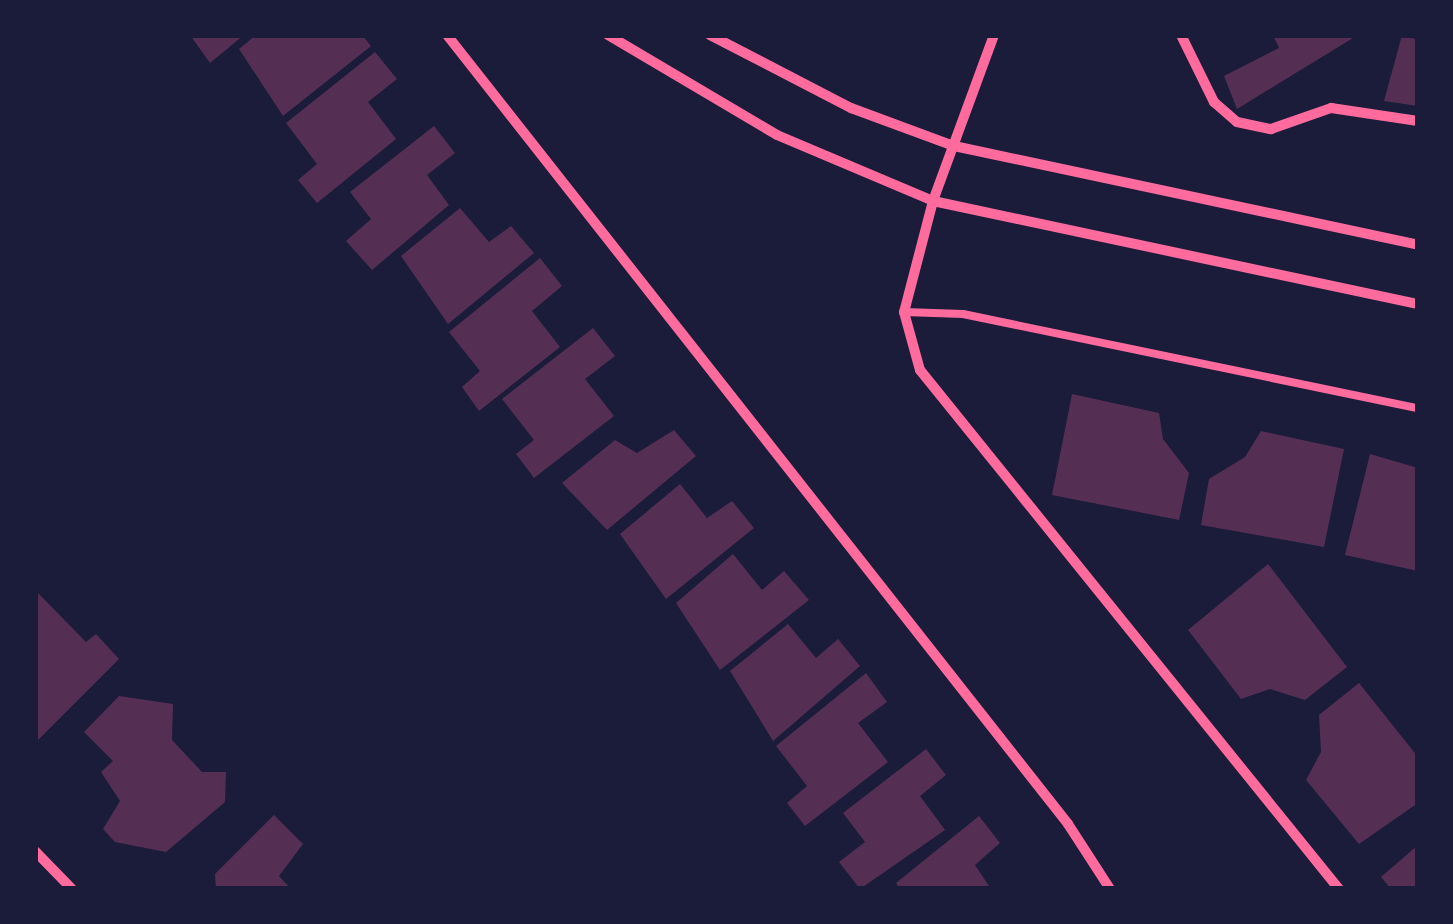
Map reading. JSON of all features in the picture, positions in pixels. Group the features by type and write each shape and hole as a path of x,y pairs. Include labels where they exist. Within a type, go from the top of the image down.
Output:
{"street":[{"path":"447,35 1068,824 1110,889"},
{"path":"608,35 777,135 933,201 1418,304"},
{"path":"710,35 835,101 954,146 1418,245"},
{"path":"994,35 933,201 904,312 920,370 1339,889"},
{"path":"1180,35 1214,102 1236,122 1271,129 1330,108 1418,122"},
{"path":"35,852 72,889"}],"lane":[{"path":"904,312 962,314 1418,408"}],"building":[{"path":"190,35 244,35 210,63"},
{"path":"256,35 362,35 371,46 283,116 239,49"},
{"path":"1273,35 1358,35 1237,109 1224,76 1279,48"},
{"path":"1402,35 1418,40 1418,106 1384,101"},
{"path":"375,52 397,79 368,102 396,139 317,203 298,180 317,164 286,123"},
{"path":"434,126 455,153 427,175 449,205 372,270 346,241 371,219 350,192"},
{"path":"460,208 489,242 511,226 534,253 448,324 401,256"},
{"path":"540,258 562,286 532,311 560,347 479,411 462,387 480,371 449,332"},
{"path":"593,328 615,356 585,379 614,416 534,478 516,454 534,440 502,399"},
{"path":"1072,394 1159,413 1163,439 1189,473 1179,520 1052,495"},
{"path":"674,430 696,456 607,530 562,483 615,440 637,453"},
{"path":"1261,431 1344,449 1324,547 1201,525 1209,479 1245,457"},
{"path":"1370,454 1418,468 1418,571 1345,555"},
{"path":"680,484 707,518 732,501 754,528 666,599 620,534"},
{"path":"733,554 762,590 784,571 809,600 720,670 676,603"},
{"path":"1268,564 1347,667 1305,700 1270,689 1241,699 1188,630"},
{"path":"35,590 86,642 96,634 119,659 35,743"},
{"path":"788,624 816,658 838,639 860,666 773,741 730,671"},
{"path":"866,673 887,702 858,723 888,762 805,826 787,803 807,786 776,746"},
{"path":"1359,683 1418,757 1418,803 1359,844 1306,780 1321,752 1319,715"},
{"path":"119,696 173,704 172,740 202,772 226,772 225,802 166,852 115,842 103,829 120,801 101,772 113,761 84,732"},
{"path":"926,749 946,775 920,796 945,830 860,889 839,862 865,842 843,813"},
{"path":"274,815 303,844 279,876 291,889 216,889 215,874"},
{"path":"979,816 1000,843 975,865 991,889 900,889 896,883"},
{"path":"1418,845 1418,889 1391,889 1381,877"}]}
